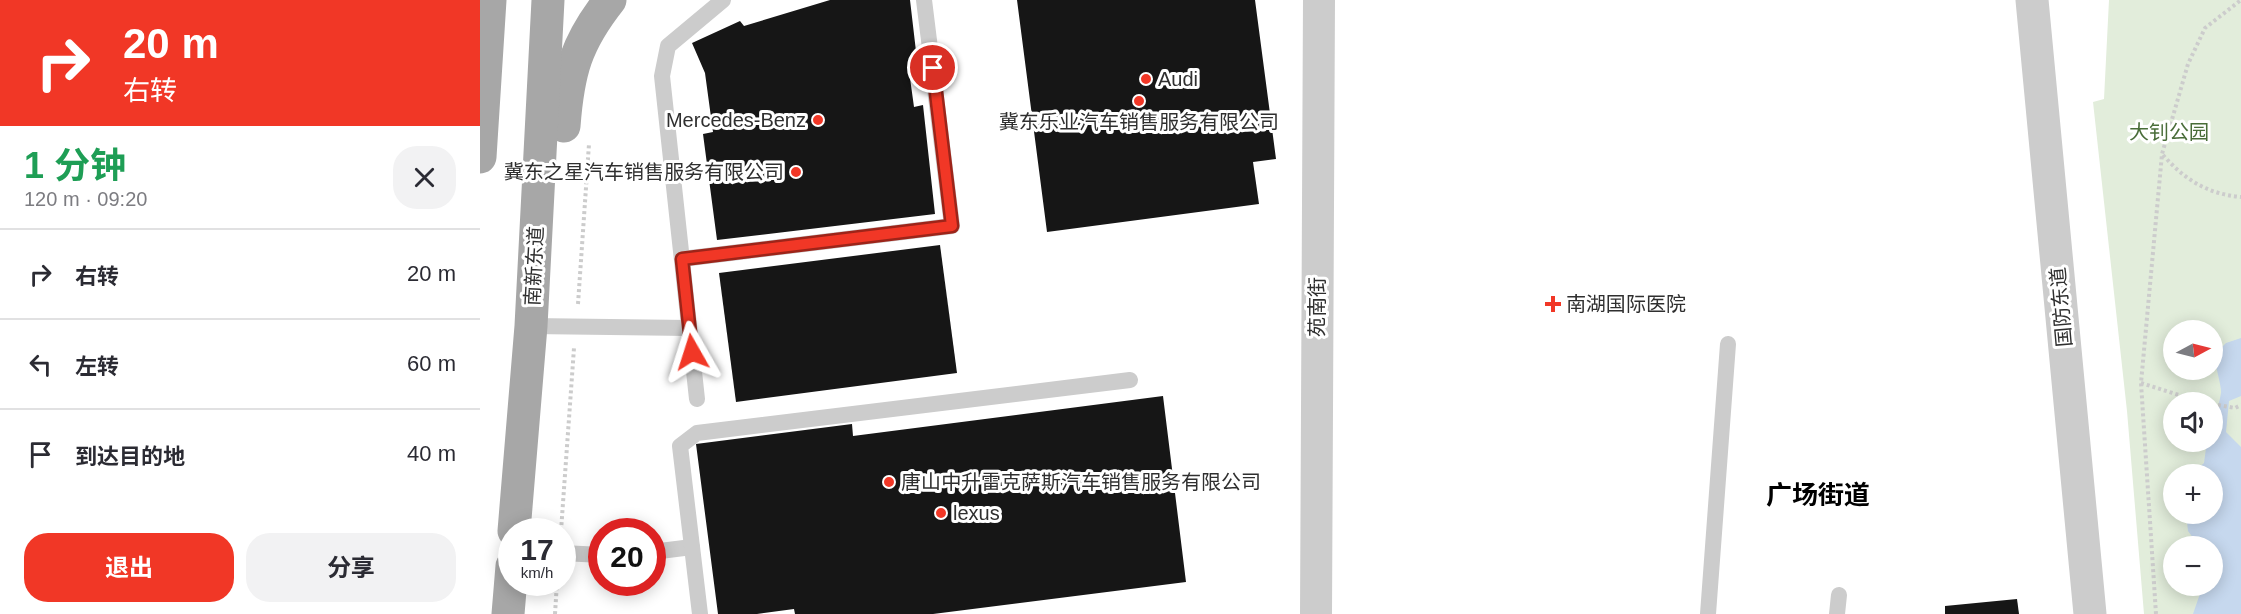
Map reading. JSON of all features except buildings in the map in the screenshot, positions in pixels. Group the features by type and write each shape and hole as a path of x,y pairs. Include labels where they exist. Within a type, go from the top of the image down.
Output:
{"main road":[{"path":"480,157 490,0"},
{"name":"南新东道","path":"515,518 531,326 548,0"},
{"path":"531,326 558,192 567,82 577,53 596,18 610,0"},
{"path":"508,614 510,596"}],"street":[{"name":"苑南街","path":"1316,614 1319,0"},
{"name":"国防东道","path":"2032,0 2090,614"}],"lane":[{"path":"697,399 662,76 668,46 723,0"},
{"path":"682,259 952,226 924,0"},
{"path":"531,326 690,328"},
{"path":"1708,614 1728,344"},
{"path":"700,614 680,446 697,433 1130,380"},
{"path":"666,550 692,547"},
{"path":"1837,614 1839,595"}],"path":[{"path":"2156,614 2141,383 2162,154 2188,64 2205,28 2241,0"},
{"path":"577,306 590,140"},
{"path":"2162,154 2180,174 2201,188 2241,197"},
{"path":"562,518 575,342"},
{"path":"2141,383 2169,392"},
{"path":"2223,406 2235,408 2241,405"},
{"path":"555,614 556,596"}],"green space":[{"name":"大钊公园","path":"2109,0 2241,0 2241,614 2144,614 2127,411 2093,102 2104,99"}],"water":[{"path":"2241,338 2241,396 2229,401 2226,432 2241,447 2241,614 2193,614 2199,596 2223,596 2223,536 2192,536 2187,524 2223,524 2223,464 2203,464 2206,452 2223,452 2223,392 2221,392 2219,380 2223,380 2223,346"}],"place":[{"name":"Audi","path":"1146,79"},
{"name":"冀东乐业汽车销售服务有限公司","path":"1139,101"},
{"name":"Mercedes-Benz","path":"818,120"},
{"name":"冀东之星汽车销售服务有限公司","path":"796,172"},
{"name":"南湖国际医院","path":"1553,304"},
{"name":"唐山中升雷克萨斯汽车销售服务有限公司","path":"889,482"},
{"name":"lexus","path":"941,513"}],"district":[{"name":"广场街道","path":"1818,495"}],"route":[{"path":"692,352 682,259 952,226 933,68"}]}
